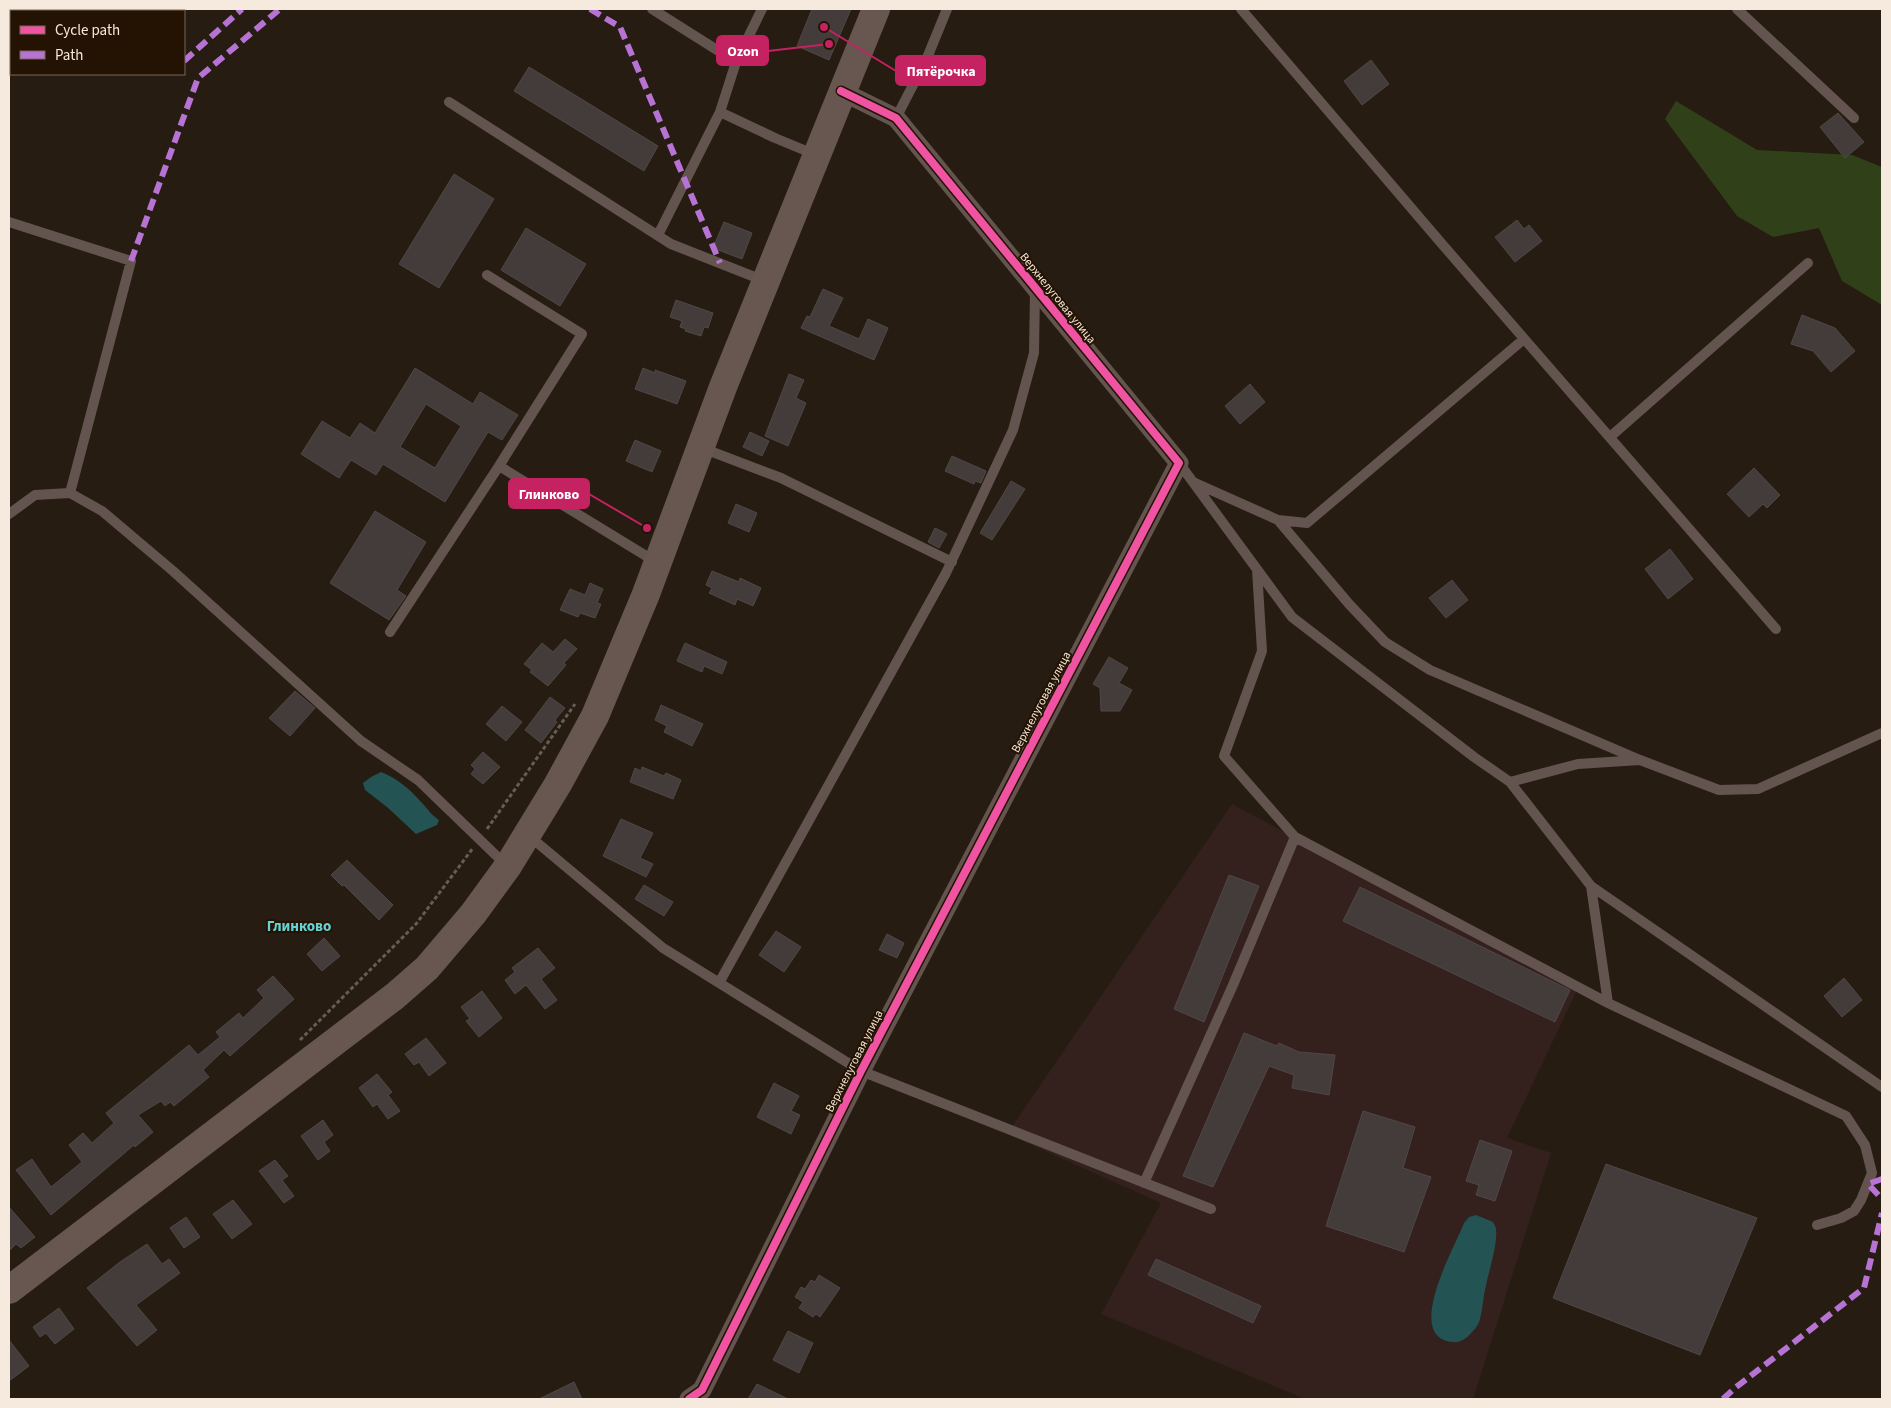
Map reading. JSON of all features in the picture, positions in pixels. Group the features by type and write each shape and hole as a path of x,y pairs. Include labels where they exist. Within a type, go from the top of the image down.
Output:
{"main road":[{"path":"9,1290 395,996 427,968 473,914 508,866 558,784 594,716 646,594 723,387 841,91 876,9"}],"street":[{"name":"Верхнелуговая улица","path":"689,1399 702,1390 861,1072 1179,463 896,118 841,91"}],"lane":[{"path":"652,9 736,62"},
{"path":"658,236 720,112 736,62 762,9"},
{"path":"896,118 927,58 947,9"},
{"path":"1241,9 1776,629"},
{"path":"1737,9 1854,118"},
{"path":"449,102 671,244 766,282"},
{"path":"720,112 817,155"},
{"path":"9,222 131,261 70,493"},
{"path":"1610,437 1808,263"},
{"path":"390,632 499,466 582,334 487,275"},
{"path":"719,983 952,562 1012,430 1034,353 1035,287"},
{"path":"1192,482 1278,520 1307,523 1524,339"},
{"path":"701,448 781,478 952,562"},
{"path":"1179,463 1292,617 1510,782 1590,886 1882,1087"},
{"path":"499,466 657,563"},
{"path":"9,514 36,495 70,493 102,512 173,571 361,741 418,780 508,866"},
{"path":"1278,520 1349,604 1385,642 1430,670 1640,760 1719,790 1758,790 1882,733"},
{"path":"1257,569 1262,651 1224,756 1295,838 1608,1004 1846,1116 1865,1145 1872,1173 1861,1200 1854,1211 1841,1218 1817,1225"},
{"path":"1510,782 1578,764 1640,760"},
{"path":"527,834 663,948 861,1072 1211,1210"},
{"path":"1144,1183 1233,985 1295,838"},
{"path":"1590,886 1608,1004"}],"path":[{"path":"298,1041 416,924 480,839 576,703"}],"shaded area":[{"path":"1232,804 1578,988 1507,1138 1551,1153 1473,1399 1305,1399 1101,1314 1161,1203 1007,1134"}],"green space":[{"path":"1676,101 1757,150 1852,155 1882,167 1882,305 1842,281 1819,228 1773,237 1737,216 1665,119"}],"water":[{"path":"381,772 398,781 413,794 439,820 437,825 416,834 365,790 363,783"},
{"path":"1476,1215 1493,1222 1496,1229 1495,1249 1479,1323 1466,1338 1459,1342 1453,1342 1439,1337 1432,1325 1432,1308 1436,1289 1464,1223 1469,1217"}],"building":[{"path":"812,9 851,9 829,60 797,46"},
{"path":"1371,60 1389,84 1362,105 1344,81"},
{"path":"529,67 658,146 644,171 514,91"},
{"path":"1838,113 1864,142 1845,158 1820,127"},
{"path":"454,174 494,199 439,288 399,264"},
{"path":"1517,220 1524,229 1529,225 1542,241 1515,262 1495,237"},
{"path":"724,222 752,233 742,259 713,248"},
{"path":"526,228 586,264 560,306 501,270"},
{"path":"823,289 843,298 829,326 859,339 868,319 888,328 874,360 801,328 807,316 810,317"},
{"path":"676,300 713,313 708,328 704,327 701,336 685,331 686,329 680,327 682,321 670,317"},
{"path":"1802,315 1835,328 1855,351 1831,372 1813,351 1791,344"},
{"path":"415,368 473,404 480,392 518,415 502,440 488,432 445,502 383,464 376,475 351,460 339,478 301,454 322,421 350,438 360,423 375,433","holes":["426,404 461,426 435,468 400,447"]},
{"path":"643,368 655,373 655,370 686,381 677,404 635,389"},
{"path":"789,374 804,380 796,398 806,403 788,446 765,436"},
{"path":"1250,384 1265,402 1240,424 1225,406"},
{"path":"750,432 769,441 762,456 743,447"},
{"path":"635,440 661,451 652,472 626,461"},
{"path":"952,456 986,471 981,483 975,481 974,484 945,471"},
{"path":"1754,468 1780,495 1767,508 1763,504 1749,517 1727,494"},
{"path":"1011,481 1025,489 992,540 980,533"},
{"path":"736,504 757,513 749,532 728,523"},
{"path":"375,511 426,542 397,590 406,596 389,620 330,583"},
{"path":"935,528 947,534 939,548 928,542"},
{"path":"1670,549 1693,579 1668,599 1645,569"},
{"path":"712,571 739,582 740,578 761,588 753,606 737,599 735,605 709,593 712,588 706,585"},
{"path":"1452,580 1468,600 1446,618 1429,598"},
{"path":"590,583 603,589 597,603 601,604 595,618 580,613 578,617 560,610 570,589 585,595"},
{"path":"565,639 577,649 564,663 566,665 548,686 530,672 532,670 524,664 542,643 553,652"},
{"path":"685,643 727,662 722,674 704,666 702,672 677,661"},
{"path":"1109,657 1128,668 1119,683 1132,690 1120,711 1101,711 1100,688 1093,684"},
{"path":"295,691 315,708 290,736 269,718"},
{"path":"550,697 565,708 541,743 525,730"},
{"path":"661,705 703,724 692,746 664,732 667,726 655,720"},
{"path":"502,706 522,722 506,741 486,724"},
{"path":"483,752 500,767 483,784 471,774 475,769 471,765"},
{"path":"642,767 664,776 666,773 681,780 673,799 630,782 635,768 641,771"},
{"path":"621,819 653,833 640,858 653,864 646,877 603,856"},
{"path":"347,860 393,905 379,920 344,885 342,886 331,875"},
{"path":"1229,875 1259,886 1204,1022 1174,1009"},
{"path":"644,885 673,902 664,916 635,899"},
{"path":"1360,887 1570,990 1555,1022 1343,921"},
{"path":"776,931 801,947 784,972 759,955"},
{"path":"887,934 904,943 897,958 879,950"},
{"path":"324,938 340,956 322,971 307,954"},
{"path":"538,948 555,968 541,979 557,1000 545,1009 526,985 515,994 505,980 515,972 512,968"},
{"path":"273,976 294,999 230,1056 224,1050 203,1070 209,1077 174,1106 170,1102 165,1106 161,1101 138,1115 153,1132 135,1147 134,1145 51,1215 16,1170 32,1159 51,1187 82,1162 69,1145 83,1133 92,1143 114,1123 106,1113 189,1045 198,1055 220,1037 216,1032 239,1013 243,1018 264,998 257,990"},
{"path":"1844,978 1862,1000 1842,1017 1824,996"},
{"path":"482,991 502,1018 479,1037 466,1021 470,1019 461,1007"},
{"path":"1244,1033 1277,1046 1279,1043 1299,1052 1335,1055 1329,1095 1292,1088 1294,1075 1269,1066 1213,1187 1183,1176"},
{"path":"426,1038 446,1063 429,1076 419,1062 414,1065 405,1054"},
{"path":"377,1074 392,1092 388,1095 400,1111 388,1119 377,1104 373,1107 359,1088"},
{"path":"774,1083 799,1096 791,1111 800,1115 791,1134 757,1117"},
{"path":"1363,1111 1415,1127 1403,1168 1431,1177 1404,1252 1326,1226"},
{"path":"323,1120 333,1135 324,1142 330,1151 318,1160 301,1136"},
{"path":"1480,1140 1512,1151 1495,1201 1476,1195 1479,1185 1466,1181"},
{"path":"275,1160 288,1176 282,1180 294,1196 284,1203 259,1171"},
{"path":"1606,1164 1757,1218 1700,1355 1553,1298"},
{"path":"233,1200 252,1224 232,1239 213,1214"},
{"path":"9,1207 35,1237 21,1248 16,1244 9,1251"},
{"path":"186,1217 200,1237 184,1248 170,1228"},
{"path":"147,1244 162,1264 169,1259 180,1273 136,1305 157,1330 137,1346 87,1288"},
{"path":"1156,1259 1261,1306 1253,1323 1148,1275"},
{"path":"819,1275 840,1288 820,1317 816,1314 813,1317 799,1308 803,1302 795,1297 801,1287 805,1289 811,1280 815,1282"},
{"path":"59,1308 74,1329 55,1344 46,1333 40,1337 33,1327"},
{"path":"788,1331 813,1343 799,1373 773,1360"},
{"path":"9,1340 29,1366 9,1381"},
{"path":"574,1382 582,1399 539,1399"},
{"path":"757,1384 788,1399 748,1399"}],"marked path":[{"path":"185,60 242,9"},
{"path":"131,261 198,78 280,9"},
{"path":"590,9 620,27 720,263"},
{"path":"1882,1179 1868,1184 1882,1199"},
{"path":"1723,1399 1864,1288 1882,1213"}],"cycle path":[{"path":"689,1399 702,1390 861,1071 1179,463 896,118 841,91"}],"place":[{"name":"Пятёрочка","path":"824,27"},
{"name":"Ozon","path":"829,44"},
{"name":"Глинково","path":"647,528"}],"district":[{"name":"Глинково","path":"299,926"}]}
